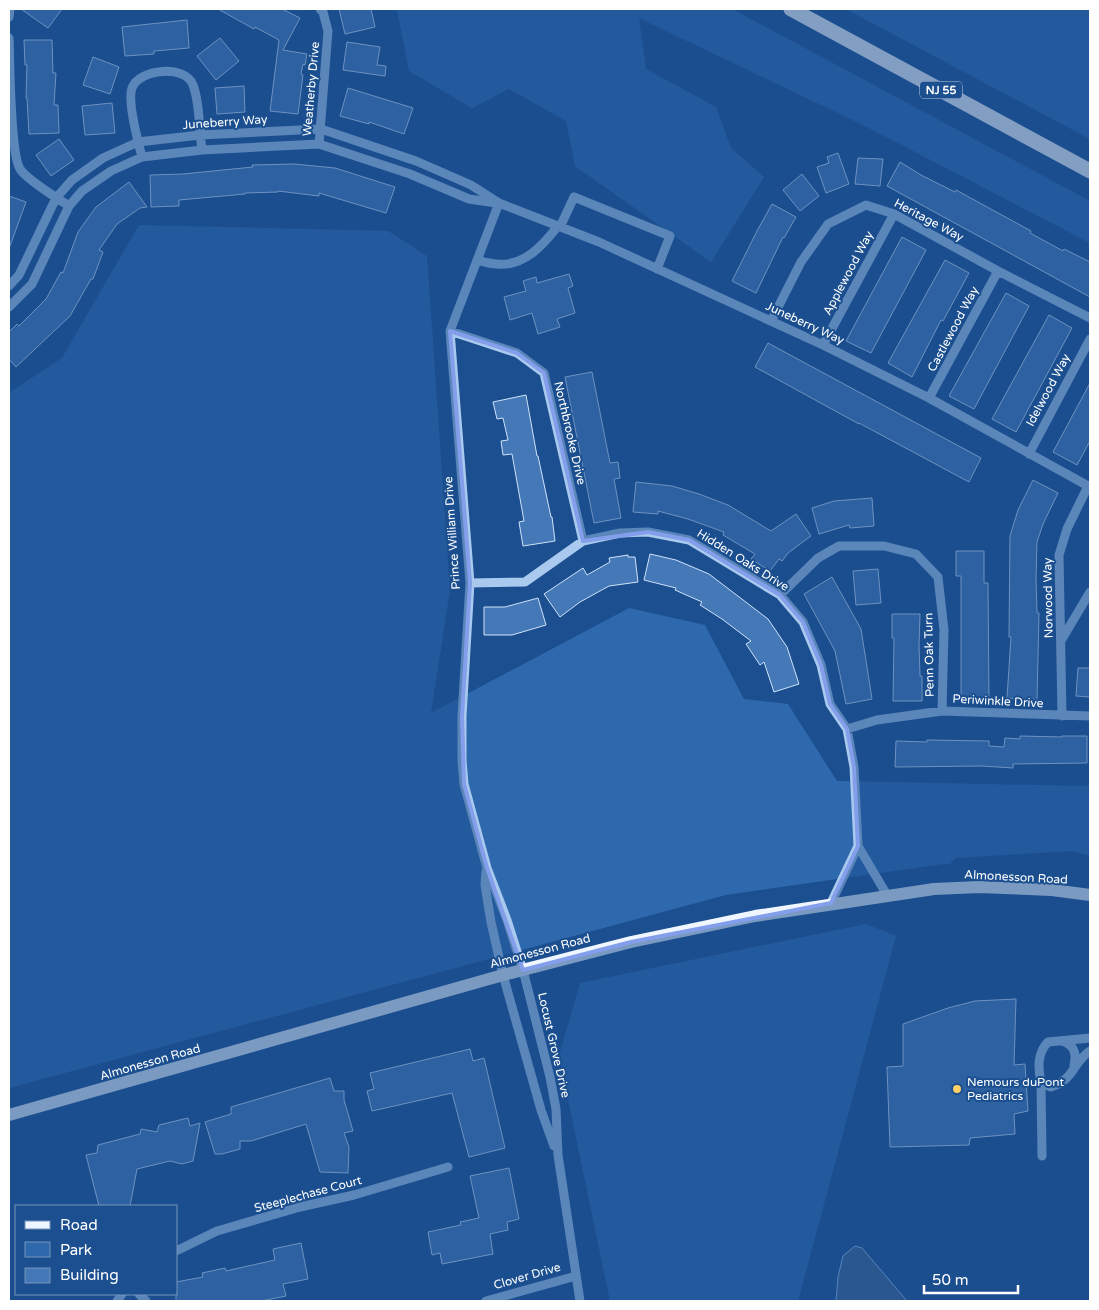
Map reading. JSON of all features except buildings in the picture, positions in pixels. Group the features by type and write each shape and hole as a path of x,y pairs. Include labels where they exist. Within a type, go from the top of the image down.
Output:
{"highway":[{"name":"NJ 55","path":"791,9 1090,171"}],"main road":[{"name":"Almonesson Road","path":"9,1115 503,975 630,942 755,916 934,889 979,887 1052,890 1090,895"}],"street":[{"path":"9,17 10,9"},
{"name":"Weatherby Drive","path":"318,144 328,31 323,12 320,9"},
{"path":"9,38 14,146 20,168 38,185 69,206"},
{"path":"142,157 130,97 134,82 140,77 151,73 175,71 182,73 193,84 202,150"},
{"name":"Juneberry Way","path":"9,286 20,275 56,198 72,180 103,158 138,142 200,135 320,129 416,160 471,185 499,203 599,242 824,345 929,398 1089,486"},
{"name":"Juneberry Way","path":"9,307 32,284 69,206 82,191 110,171 142,157 202,150 318,144 410,174 469,199 499,203"},
{"path":"410,174 416,160"},
{"path":"477,260 497,264 511,264 535,252 559,226 574,197 670,236 657,268"},
{"name":"Prince William Drive","path":"499,203 450,331 470,583 462,716 462,760 464,784 487,868 507,920 523,970"},
{"name":"Heritage Way","path":"771,321 801,262 828,224 866,205 894,214 998,271 1090,318"},
{"name":"Applewood Way","path":"824,345 894,214"},
{"name":"Castlewood Way","path":"929,398 998,271"},
{"path":"20,275 32,284"},
{"name":"Northbrooke Drive","path":"450,331 517,353 544,373 583,542"},
{"name":"Idelwood Way","path":"1028,454 1090,339"},
{"name":"Norwood Way","path":"1062,716 1059,555 1067,529 1089,486"},
{"name":"Hidden Oaks Drive","path":"470,583 525,582 583,542 620,534 648,532 689,540 780,596 803,622 821,666 830,704 847,729 854,767 858,846 832,903"},
{"name":"Penn Oak Turn","path":"780,596 818,558 839,546 884,546 916,554 938,577 944,630 942,711"},
{"path":"1062,639 1090,592"},
{"name":"Periwinkle Drive","path":"847,729 877,720 942,711 1090,716"},
{"name":"Hidden Oaks Drive","path":"858,846 887,895"},
{"name":"Prince William Drive","path":"487,868 485,885 503,975"},
{"name":"Locust Grove Drive","path":"523,970 550,1077 556,1109 558,1155 580,1301"},
{"name":"Locust Grove Drive","path":"503,975 541,1110 558,1155"},
{"path":"1042,1156 1040,1056 1048,1042 1090,1038"},
{"path":"1056,1040 1068,1043 1075,1052 1072,1070"},
{"path":"1041,1083 1048,1086 1061,1083 1067,1079 1080,1059 1090,1051"},
{"name":"Steeplechase Court","path":"178,1250 217,1231 300,1207 354,1195 448,1166"},
{"name":"Clover Drive","path":"486,1301 576,1276"}],"highlighted area":[{"path":"450,331 517,353 544,373 583,541 648,532 689,540 780,595 803,622 821,665 830,704 847,729 854,767 858,846 831,903 631,942 523,970 487,868 464,784 462,716 470,583"}],"green space":[{"path":"397,9 732,9 1090,201 1090,243 867,127 639,18 646,69 716,107 731,148 764,177 711,262 575,166 566,121 509,89 472,108 409,71"},
{"path":"846,9 1090,9 1090,139"},
{"path":"139,225 388,231 427,256 450,590 431,713 629,608 705,625 744,699 788,704 837,781 1090,785 1090,856 1072,851 955,858 950,864 726,895 9,1088 9,393 62,358"},
{"path":"866,924 896,936 798,1301 610,1301 559,1056 580,983"}],"shaded area":[{"path":"855,1246 862,1248 907,1301 836,1301 838,1277 843,1256"}],"place":[{"name":"Nemours duPont Pediatrics","path":"957,1089"}]}
